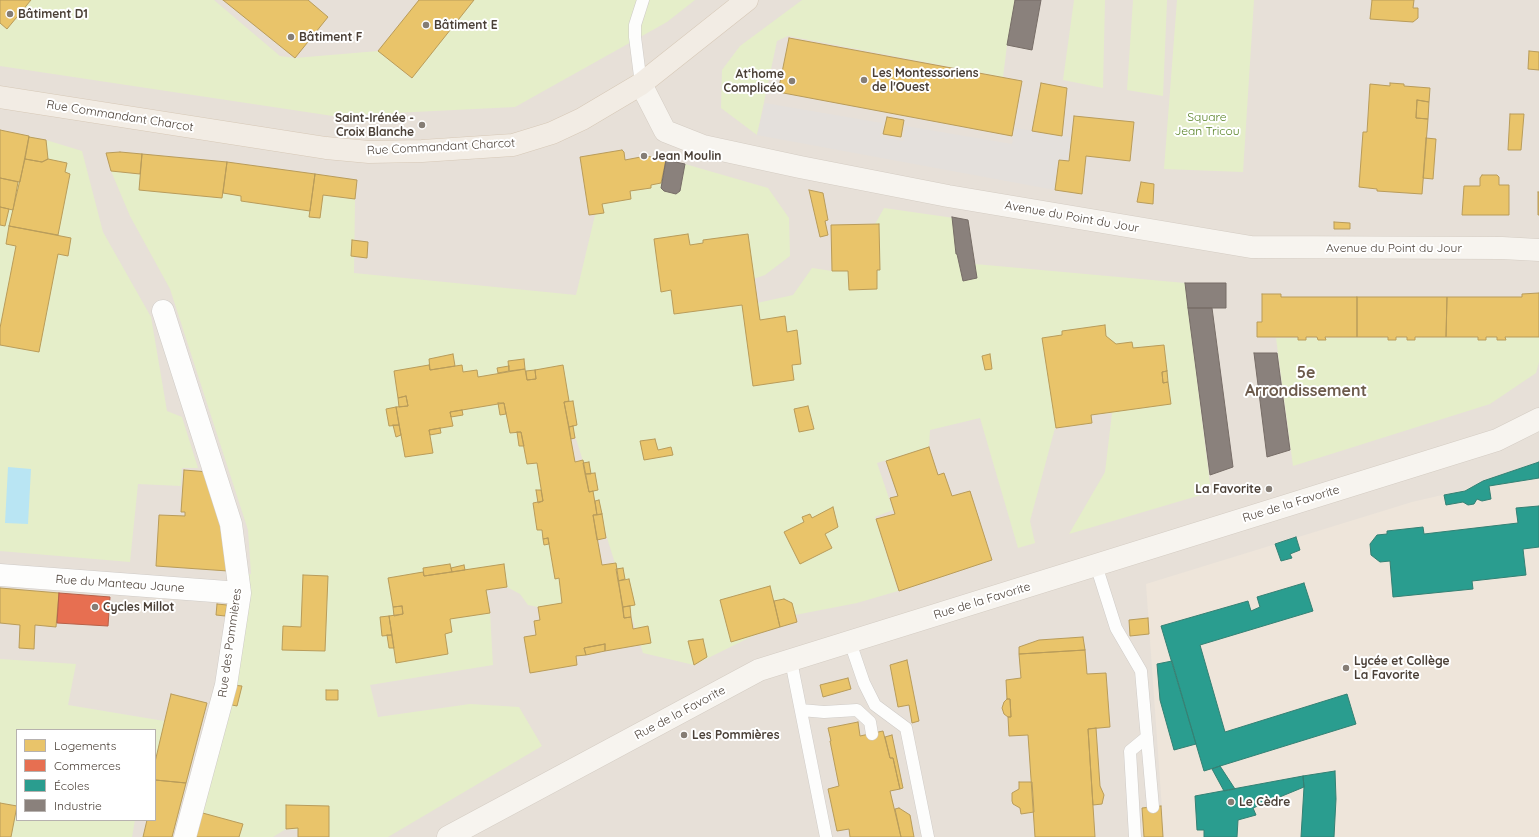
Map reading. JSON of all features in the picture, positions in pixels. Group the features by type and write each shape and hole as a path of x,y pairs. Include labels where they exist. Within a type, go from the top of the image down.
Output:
{"main road":[{"name":"Rue Commandant Charcot","path":"0,97 326,148 369,152 422,151 522,143 552,133 582,119 641,84 747,0"}],"street":[{"name":"Avenue du Point du Jour","path":"641,84 665,131 702,146 800,168 948,196 1251,248 1502,248 1539,250"},
{"name":"Rue des Pommières","path":"163,311 231,524 240,593 226,685 185,837"},
{"name":"Rue de la Favorite","path":"448,837 759,670 1497,440 1539,419"},
{"name":"Rue du Manteau Jaune","path":"0,575 240,593"}],"lane":[{"path":"641,84 635,37 635,25 643,0"},
{"path":"1096,564 1116,628 1141,671 1153,807"},
{"path":"850,642 864,683 875,705 906,728 928,837"},
{"path":"790,661 826,837"},
{"path":"800,710 824,712 857,710 870,722 872,734"},
{"path":"1135,837 1130,752 1148,737"}],"shaded area":[{"path":"0,0 1539,0 1539,837 0,837"},
{"path":"765,103 882,123 880,137 903,141 906,126 1012,144 1015,128 1071,137 1069,161 1059,160 1055,190 757,135"},
{"name":"Lycée et Collège La Favorite","path":"1539,462 1539,837 1164,837 1146,584 1412,502 1464,490 1483,481"}],"green space":[{"path":"31,0 214,0 280,56 295,58 378,51 411,78 474,0 695,0 667,22 515,107 333,116 0,66 0,23 7,29"},
{"path":"802,0 1015,0 1003,77 788,36 777,41 757,135 721,108 722,70 740,46"},
{"path":"1074,0 1105,0 1103,88 1063,80"},
{"path":"1133,0 1167,0 1163,96 1127,90"},
{"name":"Square Jean Tricou","path":"1177,0 1254,0 1243,172 1164,169"},
{"path":"0,130 46,140 82,151 103,232 151,317 167,411 182,417 198,468 182,468 181,486 138,484 130,562 0,551"},
{"path":"685,164 768,188 789,218 790,256 765,275 736,285 757,303 793,295 812,268 832,271 865,242 884,208 968,220 975,264 1185,283 1211,492 1069,534 1105,472 1112,413 1091,415 1092,423 1055,428 1030,521 1035,543 1018,548 980,418 930,430 929,447 877,463 893,510 875,517 898,591 857,603 795,615 694,665 643,653 557,378 562,603 538,607 528,605 520,594 507,587 487,590 493,665 370,685 378,717 470,704 519,707 542,746 388,837 325,837 323,832 286,829 273,837 185,837 239,575 251,574 248,530 170,289 130,216 111,171 355,199 354,273 576,295 600,194 649,167"},
{"path":"1539,337 1539,362 1536,373 1490,404 1293,466 1276,338"},
{"path":"0,659 76,664 68,705 164,721 156,774 156,729 16,729 16,821 135,821 132,837 0,837"}],"water":[{"path":"8,467 31,469 28,524 5,523"}],"building: Logements":[{"name":"Bâtiment D1","path":"0,0 31,0 7,29 0,23"},
{"name":"Bâtiment F","path":"223,0 308,0 328,17 295,58"},
{"name":"Bâtiment E","path":"419,0 474,0 412,78 378,51"},
{"path":"1372,0 1414,0 1413,8 1418,8 1418,18 1413,22 1370,19"},
{"path":"789,38 1022,81 1012,136 778,92"},
{"path":"1529,51 1539,52 1539,70 1528,69"},
{"path":"1041,83 1067,88 1062,136 1032,131"},
{"path":"1390,83 1404,84 1404,86 1430,88 1429,102 1417,100 1416,118 1428,119 1422,194 1377,191 1377,189 1359,187 1363,132 1367,132 1370,84 1390,86"},
{"path":"1417,100 1429,102 1428,119 1416,118"},
{"path":"1510,114 1524,114 1521,150 1508,150"},
{"path":"1074,116 1134,122 1130,161 1086,156 1082,194 1055,190 1059,160 1069,161"},
{"path":"887,117 904,120 901,137 883,134"},
{"path":"0,130 29,136 20,182 0,178"},
{"path":"29,137 46,140 48,159 42,162 25,159"},
{"path":"1426,138 1436,139 1433,179 1423,178"},
{"path":"622,150 624,152 625,160 646,156 666,160 661,183 651,185 651,188 630,191 631,199 602,204 604,213 589,215 580,157"},
{"path":"120,152 142,154 140,174 111,171 106,153"},
{"path":"142,154 227,162 222,198 139,190"},
{"path":"25,159 42,162 48,159 67,163 65,172 70,174 58,235 9,226"},
{"path":"227,162 315,174 310,211 241,201 241,196 223,193"},
{"path":"315,174 357,180 355,199 323,195 320,218 309,217"},
{"path":"1482,175 1497,175 1499,177 1499,185 1509,185 1509,215 1462,215 1464,186 1480,186 1480,178"},
{"path":"0,178 18,182 13,210 0,207"},
{"path":"1141,182 1154,184 1153,204 1137,202"},
{"path":"809,190 823,193 828,220 825,221 828,235 820,237"},
{"path":"1539,192 1539,215 1538,215"},
{"path":"0,207 9,209 5,226 0,225"},
{"path":"1334,222 1350,223 1350,229 1334,229"},
{"path":"879,224 880,270 877,270 877,289 849,290 848,271 832,271 831,225"},
{"path":"9,226 71,238 68,256 58,254 39,352 0,345 0,328 16,246 6,244"},
{"path":"688,234 690,245 703,243 703,240 748,234 760,320 785,316 787,332 797,330 801,364 792,365 794,380 753,386 742,305 674,314 671,290 661,292 654,239"},
{"path":"352,240 368,242 367,258 351,256"},
{"path":"1539,293 1539,337 1505,337 1506,340 1497,340 1497,337 1486,337 1486,340 1478,340 1478,337 1446,337 1447,297 1522,297 1522,294"},
{"path":"1262,294 1281,294 1281,297 1357,297 1357,337 1325,337 1326,340 1318,340 1317,337 1306,337 1306,340 1298,340 1298,337 1257,337 1257,322 1262,322"},
{"path":"1357,297 1447,297 1446,337 1415,337 1415,340 1407,340 1407,337 1396,337 1396,340 1388,340 1388,337 1357,337"},
{"path":"1105,325 1106,336 1116,344 1132,342 1133,348 1164,345 1167,371 1162,372 1163,383 1168,382 1171,404 1091,415 1092,423 1056,428 1042,338 1062,335 1062,331"},
{"path":"453,354 455,366 430,370 429,359"},
{"path":"990,354 992,369 985,370 982,356"},
{"path":"524,359 525,369 509,371 508,361"},
{"path":"429,365 430,370 462,365 463,372 477,370 478,377 525,369 527,380 536,379 535,370 563,365 569,401 564,402 575,462 583,460 589,492 593,491 597,515 593,515 602,565 616,563 624,618 631,617 633,629 648,626 651,643 605,651 605,644 584,648 586,655 576,656 577,665 530,673 524,637 536,635 534,621 540,620 538,607 562,603 559,578 555,579 548,538 543,539 542,530 537,530 533,503 543,501 537,463 527,464 521,432 510,433 504,403 450,412 453,426 429,430 433,453 405,457 396,407 408,406 406,396 398,398 394,371"},
{"path":"509,366 509,371 498,373 497,368"},
{"path":"535,370 536,379 527,380 526,371"},
{"path":"1167,371 1168,382 1163,383 1162,372"},
{"path":"406,396 408,406 399,407 398,398"},
{"path":"573,401 577,425 569,427 564,402"},
{"path":"498,403 504,403 506,414 500,415"},
{"path":"808,406 814,429 799,432 794,409"},
{"path":"396,407 399,425 389,426 386,409"},
{"path":"462,410 463,415 451,417 450,412"},
{"path":"393,425 399,425 401,435 396,437"},
{"path":"573,426 575,438 571,439 569,427"},
{"path":"440,428 441,433 430,435 429,430"},
{"path":"517,432 521,432 524,446 519,446"},
{"path":"655,439 658,450 671,447 673,455 644,460 640,441"},
{"path":"929,447 938,475 944,473 952,496 970,491 992,560 899,591 876,519 895,514 890,498 898,496 886,461"},
{"path":"589,462 591,474 585,474 583,463"},
{"path":"184,470 209,472 225,523 228,571 156,566 159,515 185,516 185,512 181,512"},
{"path":"595,473 598,490 589,492 585,474"},
{"path":"536,490 541,490 543,501 538,503"},
{"path":"599,500 602,514 597,515 595,501"},
{"path":"833,507 838,527 825,534 832,548 800,564 784,532 804,522 802,517 810,514 812,518"},
{"path":"602,514 606,538 597,540 593,515"},
{"path":"548,538 549,544 544,545 543,539"},
{"path":"450,564 452,572 424,576 423,568"},
{"path":"504,564 507,587 486,590 490,613 450,619 452,632 445,634 448,654 396,663 389,616 403,614 402,606 393,607 388,578 423,572 424,576"},
{"path":"464,565 465,570 452,572 451,568"},
{"path":"623,568 625,579 618,581 616,569"},
{"path":"303,575 328,576 325,651 282,650 283,626 301,627"},
{"path":"629,579 635,605 623,607 618,581"},
{"path":"770,586 780,627 731,642 720,600"},
{"path":"0,588 59,593 56,627 35,625 34,649 19,648 20,625 0,623"},
{"path":"784,599 792,603 797,622 780,627 774,601"},
{"path":"217,604 227,605 225,616 216,615"},
{"path":"402,606 403,614 394,616 393,607"},
{"path":"630,606 631,617 624,618 623,607"},
{"path":"389,616 392,635 382,636 380,617"},
{"path":"1148,618 1149,634 1130,636 1129,620"},
{"path":"387,635 392,635 394,648 389,648"},
{"path":"1083,637 1085,650 1019,654 1019,647 1039,640"},
{"path":"703,639 707,657 694,665 688,641"},
{"path":"605,644 605,651 586,655 584,648"},
{"path":"1085,650 1087,674 1106,673 1110,727 1088,729 1095,837 1035,837 1028,735 1009,736 1008,717 1011,717 1010,699 1007,699 1006,680 1021,678 1019,654"},
{"path":"907,660 919,721 912,723 909,705 898,707 890,665"},
{"path":"848,678 851,689 823,697 820,685"},
{"path":"232,685 242,686 237,706 227,704"},
{"path":"326,690 338,690 338,700 326,700"},
{"path":"171,694 207,703 186,783 156,780 156,758"},
{"path":"1007,699 1010,699 1011,717 1004,714 1002,708"},
{"path":"858,722 860,736 883,731 890,758 893,758 900,789 890,791 901,837 850,837 849,829 837,831 828,789 839,786 828,728"},
{"path":"1096,728 1100,786 1104,795 1102,804 1093,805 1088,729"},
{"path":"892,735 903,788 900,789 893,758 890,758 885,737"},
{"path":"156,780 186,783 172,837 143,837 147,821 156,821"},
{"path":"1019,782 1032,782 1034,812 1021,814 1020,808 1013,804 1012,793 1019,789"},
{"path":"0,803 16,806 11,837 0,837"},
{"path":"286,805 329,806 329,837 298,837 298,828 286,829"},
{"path":"1161,806 1163,837 1144,837 1142,808"},
{"path":"899,808 910,815 914,837 901,837 895,809"},
{"path":"199,812 243,824 239,837 193,837"}],"building: Commerces":[{"path":"59,593 110,597 108,626 57,623"}],"building: Écoles":[{"path":"1539,462 1539,478 1489,486 1491,499 1482,501 1477,499 1474,504 1468,505 1463,502 1446,505 1444,495 1465,491 1483,481"},
{"path":"1539,506 1539,547 1523,549 1526,575 1472,581 1473,589 1393,597 1390,561 1380,562 1371,555 1370,544 1377,535 1387,534 1387,531 1423,527 1424,534 1518,523 1516,508"},
{"path":"1296,537 1300,550 1290,554 1292,558 1281,561 1275,544"},
{"path":"1304,583 1313,611 1200,645 1225,732 1347,694 1356,724 1204,771 1161,626 1248,601 1251,611 1260,607 1257,597"},
{"path":"1172,661 1196,744 1174,750 1160,700 1157,664"},
{"path":"1220,766 1235,789 1224,791 1212,769"},
{"path":"1335,771 1336,799 1334,837 1301,837 1304,787 1303,776"},
{"name":"Le Cèdre","path":"1303,776 1304,787 1253,808 1256,815 1238,820 1237,837 1204,837 1204,830 1197,830 1195,796"}],"building: Industrie":[{"path":"1015,0 1041,0 1032,50 1007,45"},
{"path":"666,160 685,164 680,191 676,194 664,191 661,188"},
{"path":"952,217 968,220 977,278 963,281 956,254"},
{"path":"1185,283 1226,283 1226,308 1188,308"},
{"path":"1188,308 1212,308 1233,467 1210,475"},
{"path":"1254,353 1277,353 1290,450 1267,457"}],"place":[{"name":"Bâtiment D1","path":"10,14"},
{"name":"Bâtiment E","path":"426,25"},
{"name":"Bâtiment F","path":"291,37"},
{"name":"Les Montessoriens de l'Ouest","path":"864,80"},
{"name":"At‘home Complicéo","path":"792,81"},
{"name":"Saint-Irénée - Croix Blanche","path":"422,125"},
{"name":"Jean Moulin","path":"644,156"},
{"name":"La Favorite","path":"1269,489"},
{"name":"Cycles Millot","path":"95,607"},
{"name":"Lycée et Collège La Favorite","path":"1346,668"},
{"name":"Les Pommières","path":"684,735"},
{"name":"Le Cèdre","path":"1231,802"}],"district":[{"name":"5e Arrondissement","path":"1306,382"}]}
